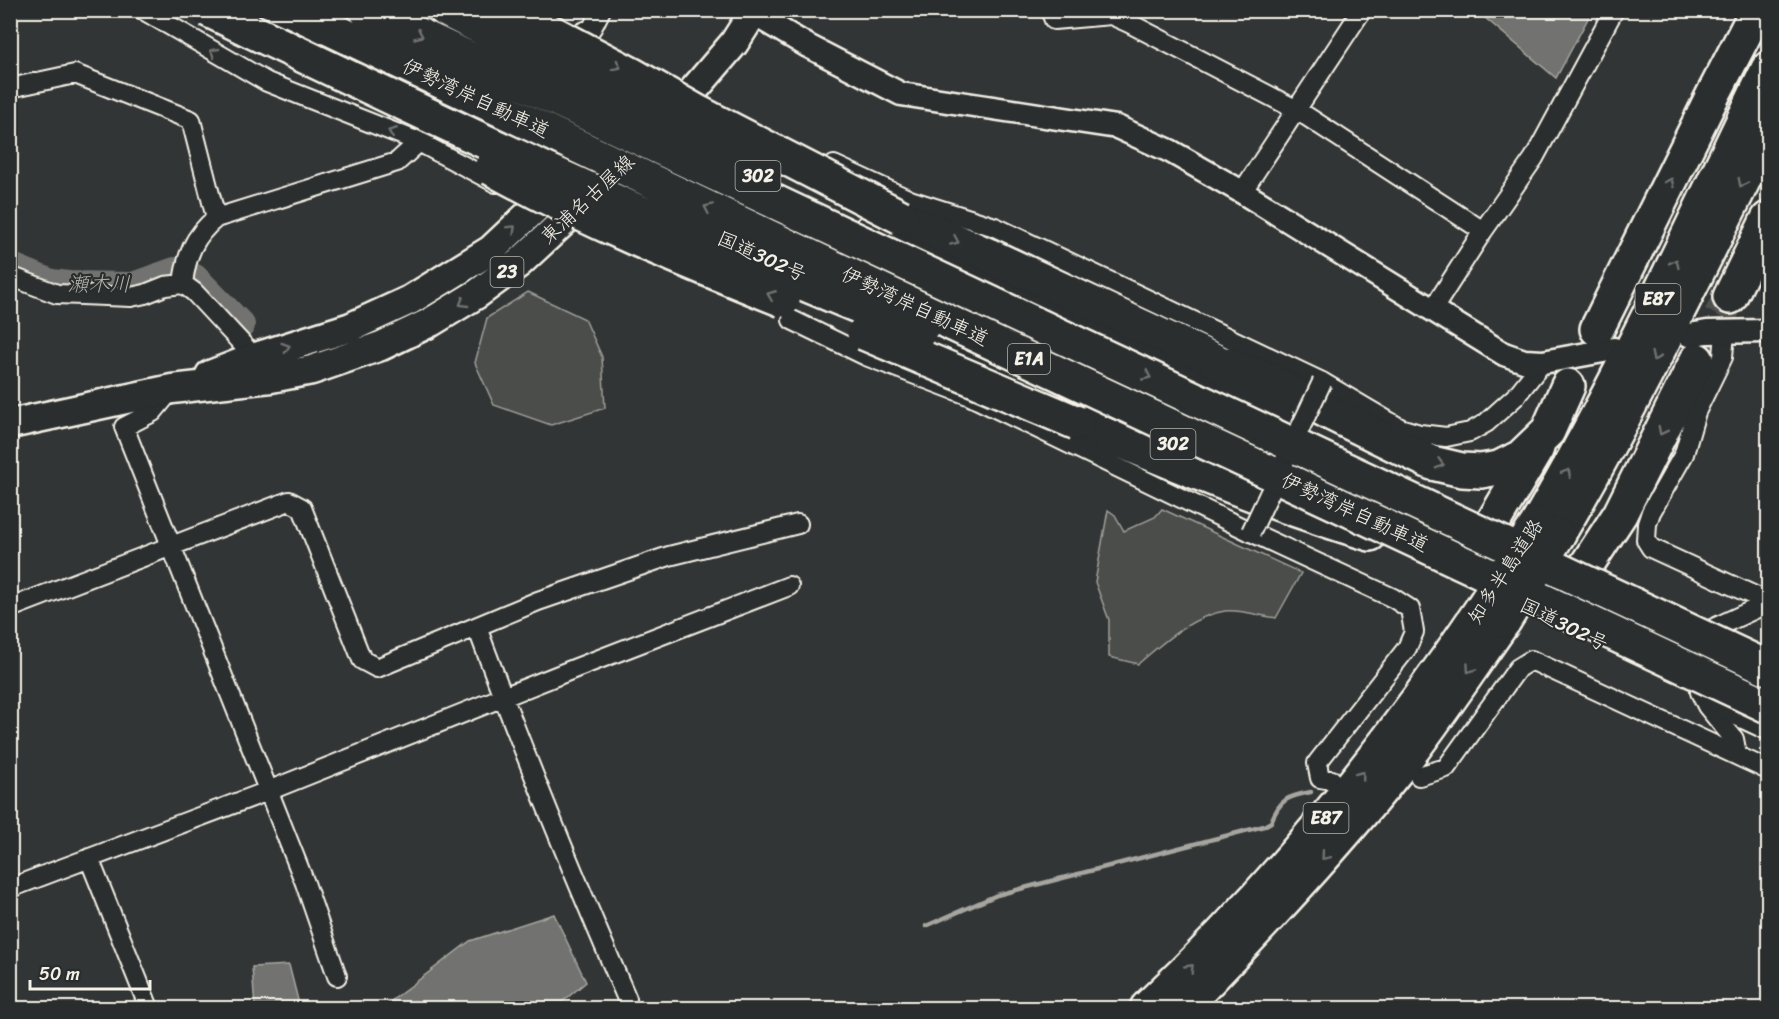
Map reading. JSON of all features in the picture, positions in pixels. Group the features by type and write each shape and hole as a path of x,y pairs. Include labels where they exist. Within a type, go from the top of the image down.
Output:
{"highway":[{"path":"202,10 510,179 599,224 1246,492 1319,519 1370,534"},
{"path":"208,10 523,161 745,260 1244,459"},
{"name":"国道302号","path":"248,10 604,185 1552,617 1768,724"},
{"name":"伊勢湾岸自動車道","path":"291,10 922,310 1768,706"},
{"name":"伊勢湾岸自動車道","path":"366,10 1768,668"},
{"name":"302","path":"416,10 522,57 841,218 1105,330 1350,457 1768,653"},
{"path":"446,10 568,71 962,277 1110,359"},
{"path":"509,10 902,217 1216,361 1262,376 1332,414 1432,463 1462,470 1499,468 1521,457 1548,431"},
{"path":"1606,339 1714,93 1757,10"},
{"name":"知多半島道路","path":"1548,529 1581,449 1617,381 1768,69"},
{"name":"知多半島道路","path":"1182,1008 1254,934 1358,818 1402,763 1548,529 1602,460 1639,391 1768,131"},
{"path":"1730,297 1768,219"},
{"path":"1552,617 1620,514 1693,348"},
{"path":"1216,361 1277,418"},
{"path":"1461,576 1548,431 1568,386"},
{"name":"知多半島道路","path":"1147,1008 1244,911 1339,804 1432,683 1493,614"}],"main road":[{"name":"東浦名古屋線","path":"10,424 264,367 410,300 491,250 575,171 688,98 734,43 748,11"},
{"name":"東浦名古屋線","path":"264,367 312,370 381,346 430,322 477,294 519,263 604,185 687,74 748,11"}],"street":[{"path":"143,10 267,82 419,142 538,205"},
{"path":"264,367 194,292 184,277 194,240 204,228 216,218 397,162 419,142 447,108 522,57 591,28 602,10"},
{"path":"1050,10 1054,20 1111,15 1133,17 1297,110 1483,231"},
{"path":"1242,192 1362,10"},
{"path":"1433,309 1483,231 1534,158 1614,10"},
{"path":"748,11 808,46 901,94 1117,127 1170,151 1242,192 1504,354 1524,361 1543,362 1606,339"},
{"path":"10,88 75,74 191,120 216,218"},
{"path":"688,98 910,200 995,227 1322,382 1400,428 1420,434 1446,437 1470,432 1486,423 1516,396 1543,362"},
{"path":"10,276 57,294 131,297 184,277"},
{"path":"792,320 866,356 968,395 1251,532 1393,597 1410,609 1414,632 1407,648 1317,762 1320,778 1332,780"},
{"path":"1693,348 1707,332 1768,332"},
{"path":"1725,332 1723,357 1696,412 1684,454 1652,512 1647,525 1646,540 1650,548 1768,602"},
{"path":"1251,532 1322,382"},
{"path":"172,389 153,412 124,428 305,883 337,976"},
{"path":"10,608 289,501 302,508 362,660 377,668 538,601 669,556 798,524"},
{"path":"10,888 267,791 789,586"},
{"path":"1714,628 1768,602"},
{"path":"477,627 576,882 627,999"},
{"path":"1419,776 1446,768 1518,668 1531,660 1768,770"},
{"path":"1700,692 1707,706 1734,739 1737,755"},
{"path":"89,858 149,1008"}],"shaded area":[{"path":"1477,11 1592,11 1556,78"},
{"path":"528,292 585,319 602,357 605,408 551,425 494,405 475,363 487,318"},
{"path":"1162,509 1301,573 1276,618 1225,611 1189,624 1138,664 1109,657 1109,620 1095,582 1108,510 1115,515 1124,531 1155,517"},
{"path":"554,914 586,982 555,1008 382,1008 470,941"},
{"path":"289,965 300,1008 255,1008 252,967"}],"waterway":[{"name":"瀬木川","path":"10,266 51,283 69,285 133,286 175,271 195,278 241,325"},
{"path":"926,926 997,895 1264,826 1271,822 1278,808 1286,800 1311,792"}],"tunnel":[{"path":"1697,360 1730,297"}]}
